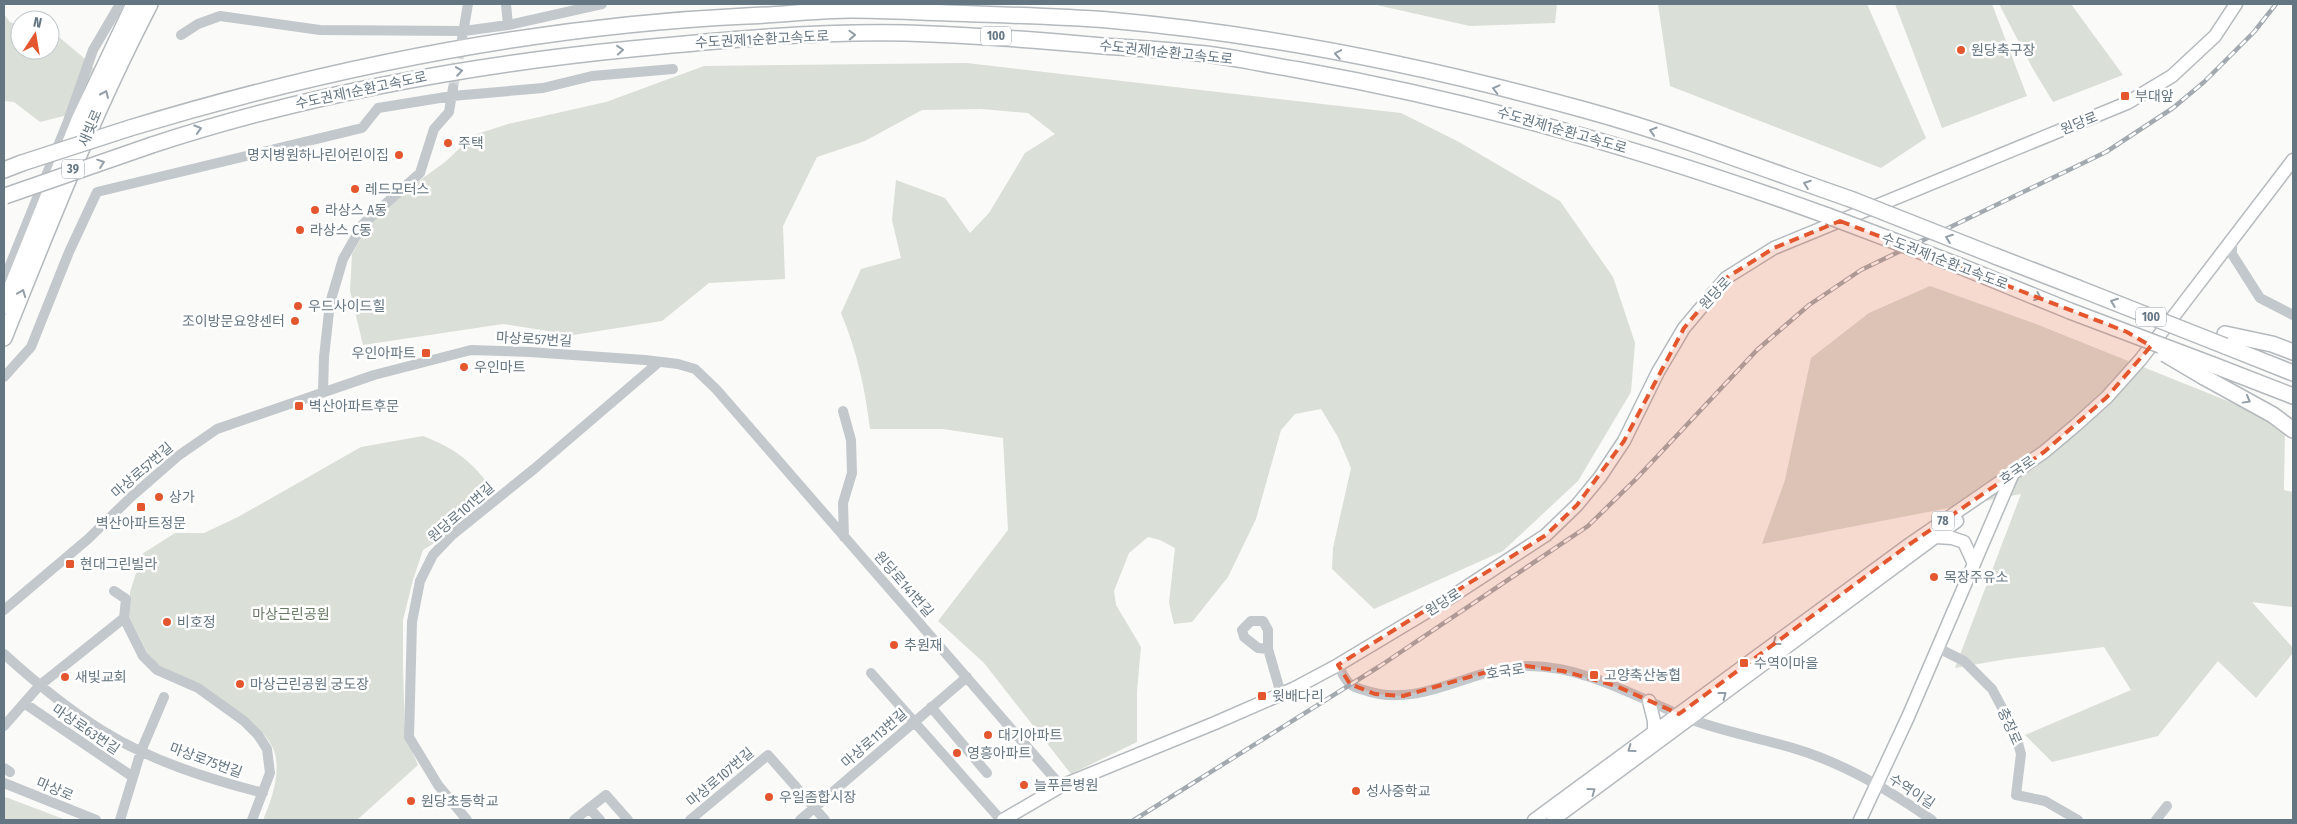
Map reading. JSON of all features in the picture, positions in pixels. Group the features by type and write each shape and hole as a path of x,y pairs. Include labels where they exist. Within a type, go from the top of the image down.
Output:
{"highway":[{"name":"새빛로","path":"4,306 79,120 134,4"},
{"name":"새빛로","path":"4,338 114,72 150,4"},
{"name":"수도권제1순환고속도로","path":"4,170 130,128 268,88 445,50 597,28 698,17 853,10 1005,14 1158,25 1236,36 1412,68 1585,110 1682,140 1853,200 2156,319 2225,340 2293,373"},
{"name":"수도권제1순환고속도로","path":"5,197 152,144 248,115 427,76 574,53 776,37 902,33 1005,36 1208,54 1358,81 1531,120 1678,163 1828,216 2127,332 2208,371 2293,396"},
{"path":"2225,340 2272,344 2293,348"},
{"path":"2272,344 2293,352"},
{"path":"2208,371 2293,430"}],"main road":[{"name":"원당로","path":"1002,820 1061,786 1281,694 1338,666 1448,599 1546,535 1577,506 1600,477 1624,441 1658,372 1684,328 1726,278 1774,248 2127,103 2172,76 2215,36 2236,4"},
{"name":"호국로","path":"1534,820 1654,733 1685,716 2047,460 2112,404 2232,248 2293,160"},
{"name":"호국로","path":"1553,820 1906,546 2044,452 2107,397 2141,359 2293,173"},
{"path":"1860,820 1938,648 2013,473"},
{"path":"1936,537 1952,538 1964,542 1974,564"},
{"path":"1649,701 1654,721 1654,733"}],"street":[{"path":"4,280 68,121 93,50 120,4"},
{"path":"463,35 468,4"},
{"path":"506,4 508,25"},
{"path":"182,35 198,24 220,16 320,30 463,35 602,4"},
{"path":"4,377 31,347 69,252 97,192 362,128 378,108 452,92 543,88 592,76 673,69"},
{"path":"323,392 324,357 330,303 343,259 363,224 420,173 434,129 449,112 452,92"},
{"path":"2232,248 2260,298 2293,315"},
{"name":"마상로57번길","path":"4,610 88,539 131,497 178,456 217,429 374,375 471,350 530,352 659,362"},
{"name":"원당로141번길","path":"659,362 695,369 716,389 1061,786"},
{"name":"원당로101번길","path":"467,820 438,785 409,737 412,622 420,581 433,555 452,535 534,469 659,362"},
{"path":"843,411 852,440 852,473 843,503 844,537"},
{"path":"114,592 126,599 124,618 144,656 157,670 198,688 258,735 267,749 270,773 252,820"},
{"path":"4,726 40,686 124,618"},
{"name":"충장로","path":"1938,648 1964,661 1992,689 2015,732 2021,754 2016,795 2045,801 2078,820"},
{"path":"1268,649 1281,694"},
{"name":"마상로63번길","path":"4,654 40,686 104,731 141,751"},
{"name":"호국로","path":"1338,666 1350,684 1375,694 1403,696 1424,693 1494,670 1526,666 1563,671 1616,686 1685,716 1742,736 1795,748 1877,784"},
{"path":"871,673 1002,820"},
{"name":"마상로113번길","path":"800,820 967,677"},
{"path":"120,820 141,751 164,697"},
{"name":"마상로63번길","path":"24,703 133,777"},
{"path":"931,707 988,773"},
{"name":"마상로75번길","path":"141,751 219,782 263,793"},
{"name":"마상로107번길","path":"690,820 768,755 814,808"},
{"name":"마상로","path":"4,783 96,820"},
{"name":"수역이길","path":"1877,784 1932,820"},
{"path":"574,820 606,795 628,820"},
{"path":"2156,820 2167,806"},
{"path":"589,808 600,820"},
{"path":"814,808 825,820"}],"highlighted area":[{"path":"1840,221 2127,332 2151,346 2107,397 2044,452 1907,546 1679,714 1616,686 1563,671 1526,666 1494,670 1403,696 1375,694 1350,684 1338,665 1546,535 1577,505 1624,441 1684,328 1726,278 1774,248"}],"green space":[{"path":"1372,4 1557,4 1555,23 1470,26"},
{"path":"1658,4 1867,4 1926,138 1881,168 1670,86"},
{"name":"원당축구장","path":"1895,4 1992,4 2027,96 1942,128"},
{"path":"1999,4 2071,4 2123,75 2053,102 2033,69"},
{"path":"4,14 10,22 10,60 60,60 60,38 91,64 112,104 40,122 14,102 4,101"},
{"path":"967,63 1401,113 1459,142 1560,201 1613,277 1635,343 1631,392 1578,481 1503,551 1374,609 1332,569 1333,548 1351,468 1338,437 1321,409 1295,414 1281,430 1256,519 1228,577 1192,622 1174,624 1169,603 1175,548 1160,540 1148,537 1129,553 1114,591 1116,605 1141,647 1137,691 1137,742 1071,774 984,663 938,621 1008,530 1003,438 943,429 870,429 860,370 852,341 841,313 861,269 901,258 892,220 896,180 945,198 970,233 989,213 1025,153 1055,134 1028,113 981,109 922,110 865,141 817,157 783,226 785,279 709,283 662,321 573,335 503,324 363,345 350,291 352,254 375,213 445,162 474,135 508,124 606,102 704,66"},
{"path":"1930,286 2036,324 2285,424 2284,490 2293,492 2293,607 2252,602 2293,648 2293,653 2256,698 2218,661 2158,736 2052,762 2025,735 2131,690 2104,647 2007,659 1955,668 2021,494 1762,544 1785,480 1811,358 1869,313"},
{"name":"마상근린공원","path":"423,436 455,451 471,464 494,491 479,502 442,538 423,550 413,580 403,620 403,668 405,735 418,765 357,820 263,820 275,783 276,764 272,746 264,734 238,712 160,667 149,656 129,617 130,592 142,554 175,533 204,533 238,517 361,447"},
{"path":"4,797 8,798 66,820 4,820"}],"tunnel":[{"path":"453,88 461,45"}],"railway":[{"path":"1134,820 1380,666 1588,526 1636,479 1757,350 1809,305 1861,270 2106,152 2173,108 2204,82 2254,32 2276,4"}],"place":[{"name":"원당축구장","path":"1961,50"},
{"name":"부대앞","path":"2125,96"},
{"name":"주택","path":"448,143"},
{"name":"명지병원하나린어린이집","path":"399,155"},
{"name":"레드모터스","path":"355,189"},
{"name":"라상스 A동","path":"315,210"},
{"name":"라상스 C동","path":"300,230"},
{"name":"우드사이드힐","path":"298,306"},
{"name":"조이방문요양센터","path":"295,321"},
{"name":"우인아파트","path":"426,353"},
{"name":"우인마트","path":"464,367"},
{"name":"벽산아파트후문","path":"299,406"},
{"name":"상가","path":"159,497"},
{"name":"벽산아파트정문","path":"141,507"},
{"name":"현대그린빌라","path":"70,564"},
{"name":"목장주유소","path":"1934,577"},
{"name":"비호정","path":"167,622"},
{"name":"추원재","path":"894,645"},
{"name":"수역이마을","path":"1744,663"},
{"name":"고양축산농협","path":"1594,675"},
{"name":"새빛교회","path":"65,677"},
{"name":"마상근린공원 궁도장","path":"240,684"},
{"name":"윗배다리","path":"1262,696"},
{"name":"대기아파트","path":"988,735"},
{"name":"영흥아파트","path":"957,753"},
{"name":"늘푸른병원","path":"1024,785"},
{"name":"성사중학교","path":"1356,791"},
{"name":"우일좀합시장","path":"769,797"},
{"name":"원당초등학교","path":"411,801"}]}
